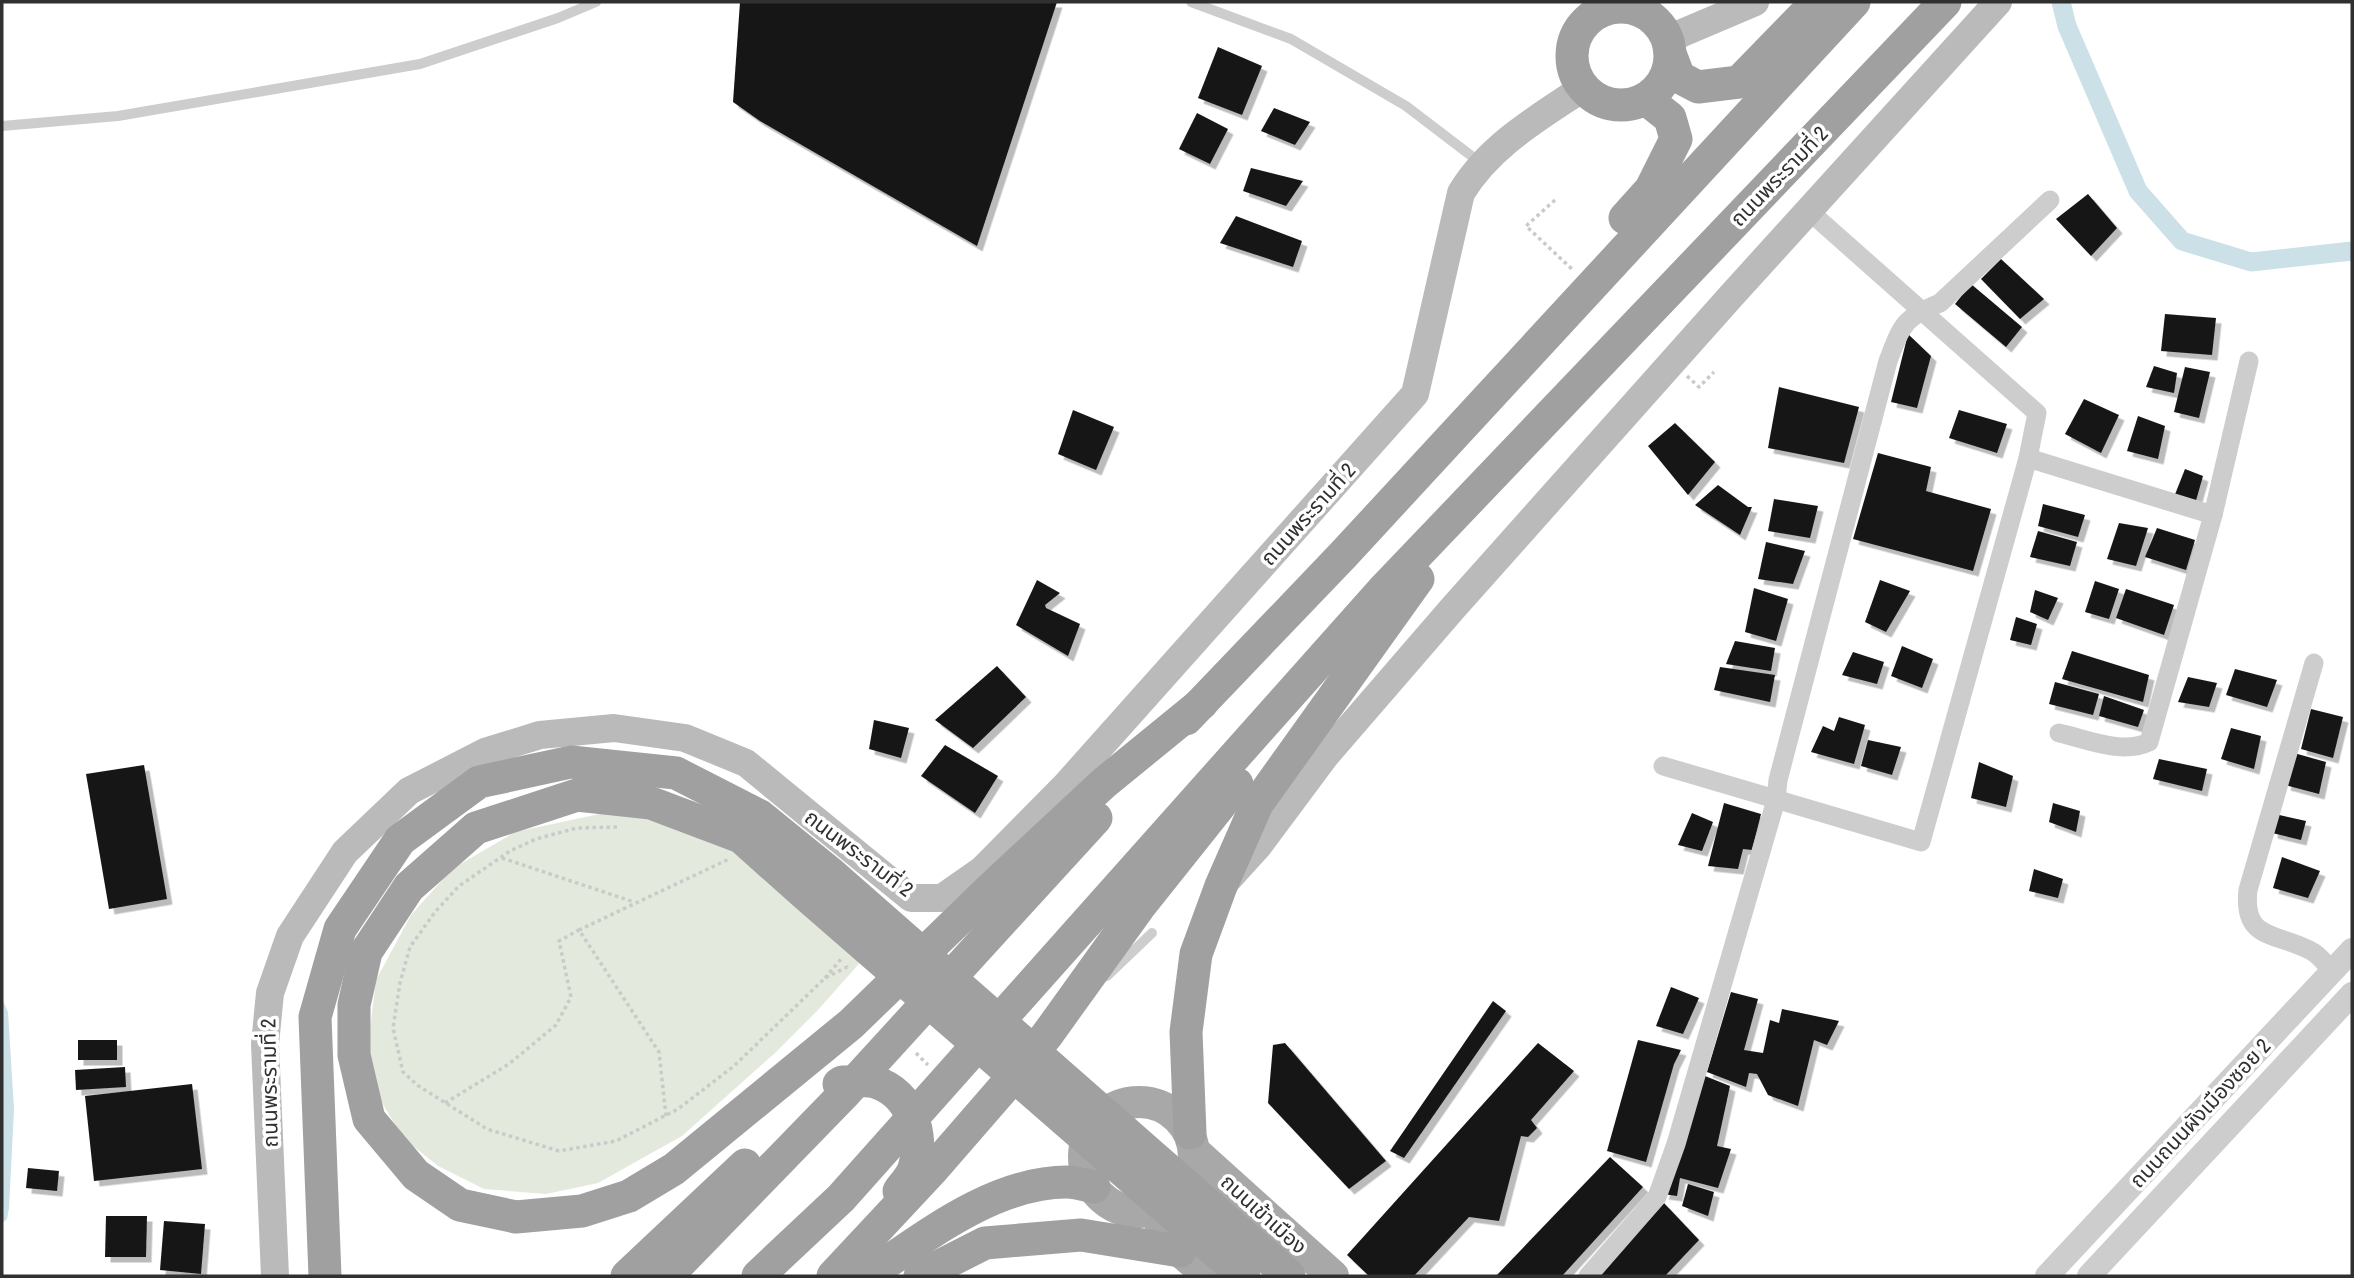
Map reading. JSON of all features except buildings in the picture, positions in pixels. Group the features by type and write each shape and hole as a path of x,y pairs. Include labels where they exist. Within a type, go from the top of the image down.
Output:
{"highway":[{"path":"1669,47 1668,73 1659,88 1646,99 1630,105 1612,105 1596,99 1583,88 1574,73 1571,57 1574,39 1582,24 1595,13 1631,4 1659,24 1669,47 1679,77 1698,87 1739,82 1817,2"},
{"path":"667,1276 843,1095 1202,703 1343,555 1854,2"},
{"name":"ถนนพระรามที่ 2","path":"758,1276 841,1198 1383,590 1945,2"},
{"path":"1488,398 1545,308 1651,190 1676,139 1670,118 1646,99"},
{"path":"1192,1143 1186,1032 1196,954 1221,886 1257,804 1486,482"},
{"path":"833,1276 1012,1079 1139,906 1221,805 1383,590 1343,555"},
{"path":"1202,703 1104,783 986,893 851,1024 674,1169 629,1196 582,1211 516,1217 460,1205 416,1175 369,1119 354,1055 354,1005 366,952 409,887 476,828 577,795 651,803 741,837 817,883 1289,1276"},
{"path":"325,1276 315,1017 340,929 400,840 479,782 571,762 676,773 760,816 817,883 1244,1276"},
{"path":"1041,1042 1108,1111"},
{"path":"1012,1079 1086,1142"},
{"path":"627,1276 823,1094 842,1082 874,1082 889,1089 911,1112 918,1131 914,1170 899,1191 814,1276"},
{"path":"867,1276 953,1218 1017,1189 1068,1181 1094,1187"},
{"path":"920,1276 985,1242 1081,1235 1199,1269"}],"main road":[{"path":"1669,47 1755,2"},
{"name":"ถนนพระรามที่ 2","path":"1221,886 1259,845 1326,755 1453,608 1998,2"},
{"name":"ถนนพระรามที่ 2","path":"275,1276 265,1044 270,993 290,936 345,852 409,791 485,752 540,735 614,728 685,738 746,763 911,898 942,898 982,870 1066,785 1415,394 1461,193 1474,172 1517,132 1583,88"},
{"name":"ถนนเข้าเมือง","path":"1108,1111 1125,1103 1144,1102 1163,1107 1179,1118 1192,1143 1333,1276"},
{"path":"1108,1111 1094,1125 1086,1142 1084,1161 1089,1180 1099,1196 1115,1207 1134,1212 1199,1269"},
{"name":"ถนนเข้าเมือง","path":"1134,1212 1158,1209 1179,1196 1189,1183 1194,1168 1192,1143"}],"street":[{"path":"1588,1276 1657,1197 1676,1144 1776,800 1778,780 1888,361 1902,325 1921,310 1940,303 2050,200"},
{"path":"1663,765 1921,842 2028,458 2037,413 1809,211"},
{"path":"2059,733 2121,747 2136,748 2149,742 2213,514 2249,360"},
{"path":"2028,458 2213,514"},
{"path":"2314,663 2248,890 2246,906 2250,919 2258,929 2271,937 2315,953 2333,971"},
{"name":"ถนนถนนผังเมืองซอย 2","path":"2047,1276 2352,950"},
{"name":"ถนนถนนผังเมืองซอย 2","path":"2089,1276 2352,994"}],"lane":[{"path":"2,126 118,116 420,64 558,18 596,2"},
{"path":"1191,2 1291,39 1406,106 1482,164"},
{"path":"1041,1042 1152,933"}],"path":[{"path":"627,828 577,828 536,839 501,858 460,886 435,912 410,947 400,983 393,1028 403,1072 417,1085 487,1129 559,1151 616,1141 666,1116 734,1066 825,978 847,951"},
{"path":"723,855 737,863"},
{"path":"501,858 636,903"},
{"path":"445,1103 509,1064 556,1025 571,997 558,941 730,859"},
{"path":"579,930 659,1052 666,1116"},
{"path":"825,978 846,967 853,972"},
{"path":"908,1046 938,1073"}],"shaded area":[{"path":"604,813 637,814 717,836 865,957 775,1053 682,1136 598,1183 546,1194 484,1189 438,1166 403,1138 381,1101 367,1054 376,980 411,915 452,869 515,832"}],"water":[{"path":"2,999 8,1012 14,1109 9,1208 7,1219 2,1223"}],"waterway":[{"path":"2061,2 2067,26 2138,191 2182,241 2251,262 2352,251"}]}
